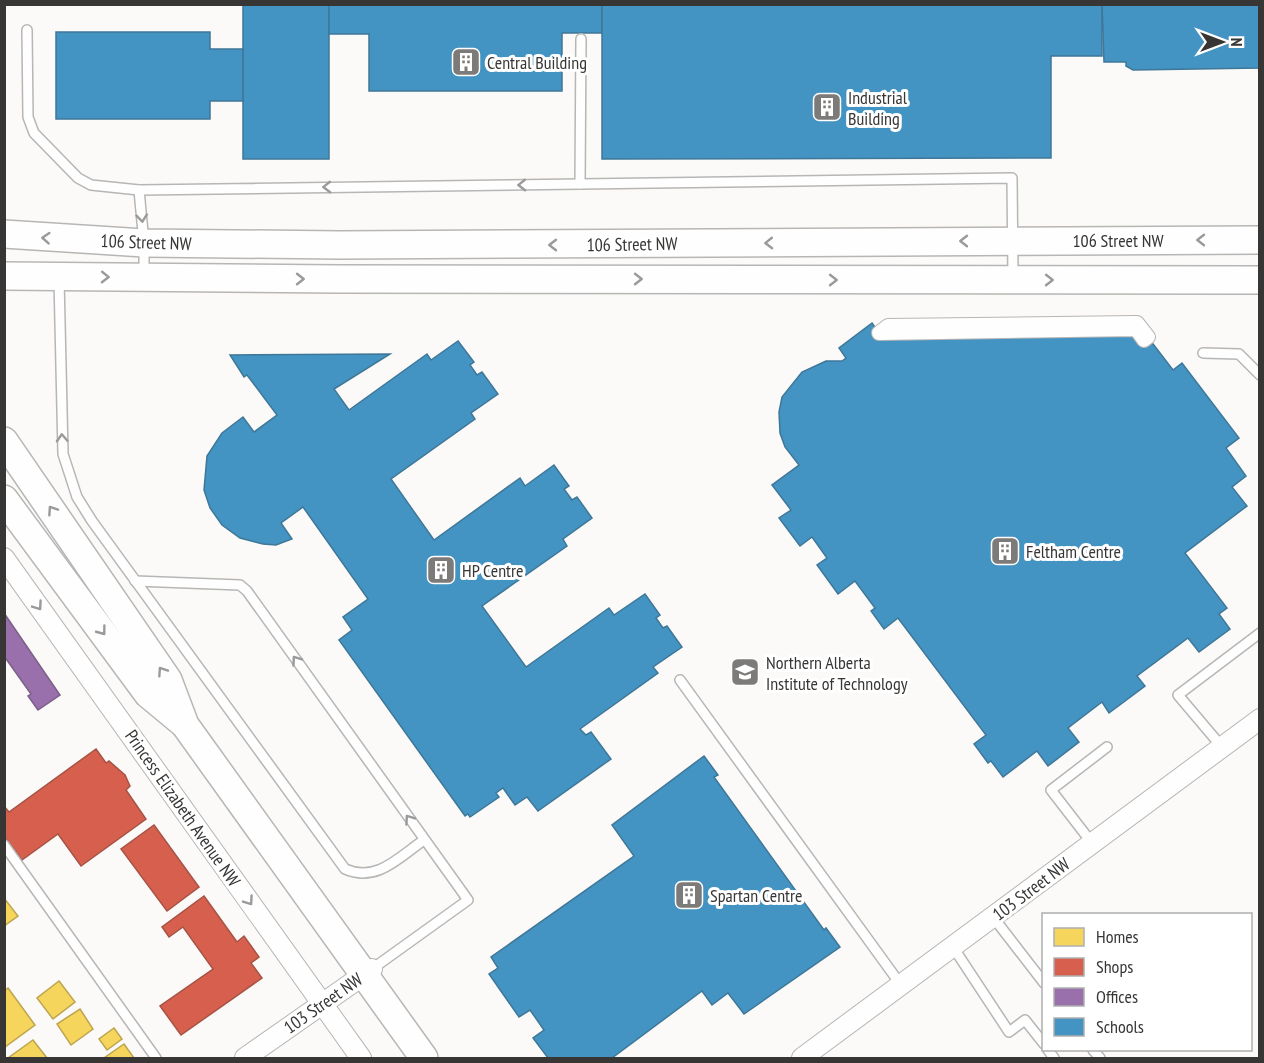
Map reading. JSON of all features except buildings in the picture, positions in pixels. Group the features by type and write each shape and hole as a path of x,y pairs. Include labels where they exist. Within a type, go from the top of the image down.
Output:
{"main road":[{"name":"106 Street NW","path":"4,234 144,243 579,245 1260,240"},
{"name":"106 Street NW","path":"4,276 1260,280"},
{"path":"4,441 168,680 185,725"},
{"path":"4,500 148,694 185,725 367,972 424,1059"}],"street":[{"path":"1137,323 1148,337 1144,340 1136,330 879,333 888,327 1137,323"},
{"name":"Princess Elizabeth Avenue NW","path":"4,558 361,1059"},
{"name":"103 Street NW","path":"802,1059 1260,718"},
{"name":"103 Street NW","path":"246,1059 367,972"}],"lane":[{"path":"27,30 28,117 34,133 78,178 91,185 139,190 1012,178 1012,280"},
{"path":"580,184 581,39"},
{"path":"139,190 144,243 144,278"},
{"path":"59,277 63,454 77,497 135,581 345,869 368,874 380,870 424,840"},
{"path":"1203,353 1239,354 1260,375"},
{"path":"135,581 240,585 247,591 468,900 367,972"},
{"path":"1222,747 1178,695 1260,633"},
{"path":"680,680 901,985"},
{"path":"1092,843 1051,790 1107,747"},
{"path":"4,845 156,1059"},
{"path":"993,917 1042,980"},
{"path":"953,947 1009,1032 1025,1020 1042,1041"}],"place":[{"name":"Central Building","path":"466,62"},
{"name":"Industrial Building","path":"827,107"},
{"name":"Feltham Centre","path":"1005,551"},
{"name":"HP Centre","path":"441,570"},
{"name":"Northern Alberta Institute of Technology","path":"745,672"},
{"name":"Spartan Centre","path":"689,895"}]}
